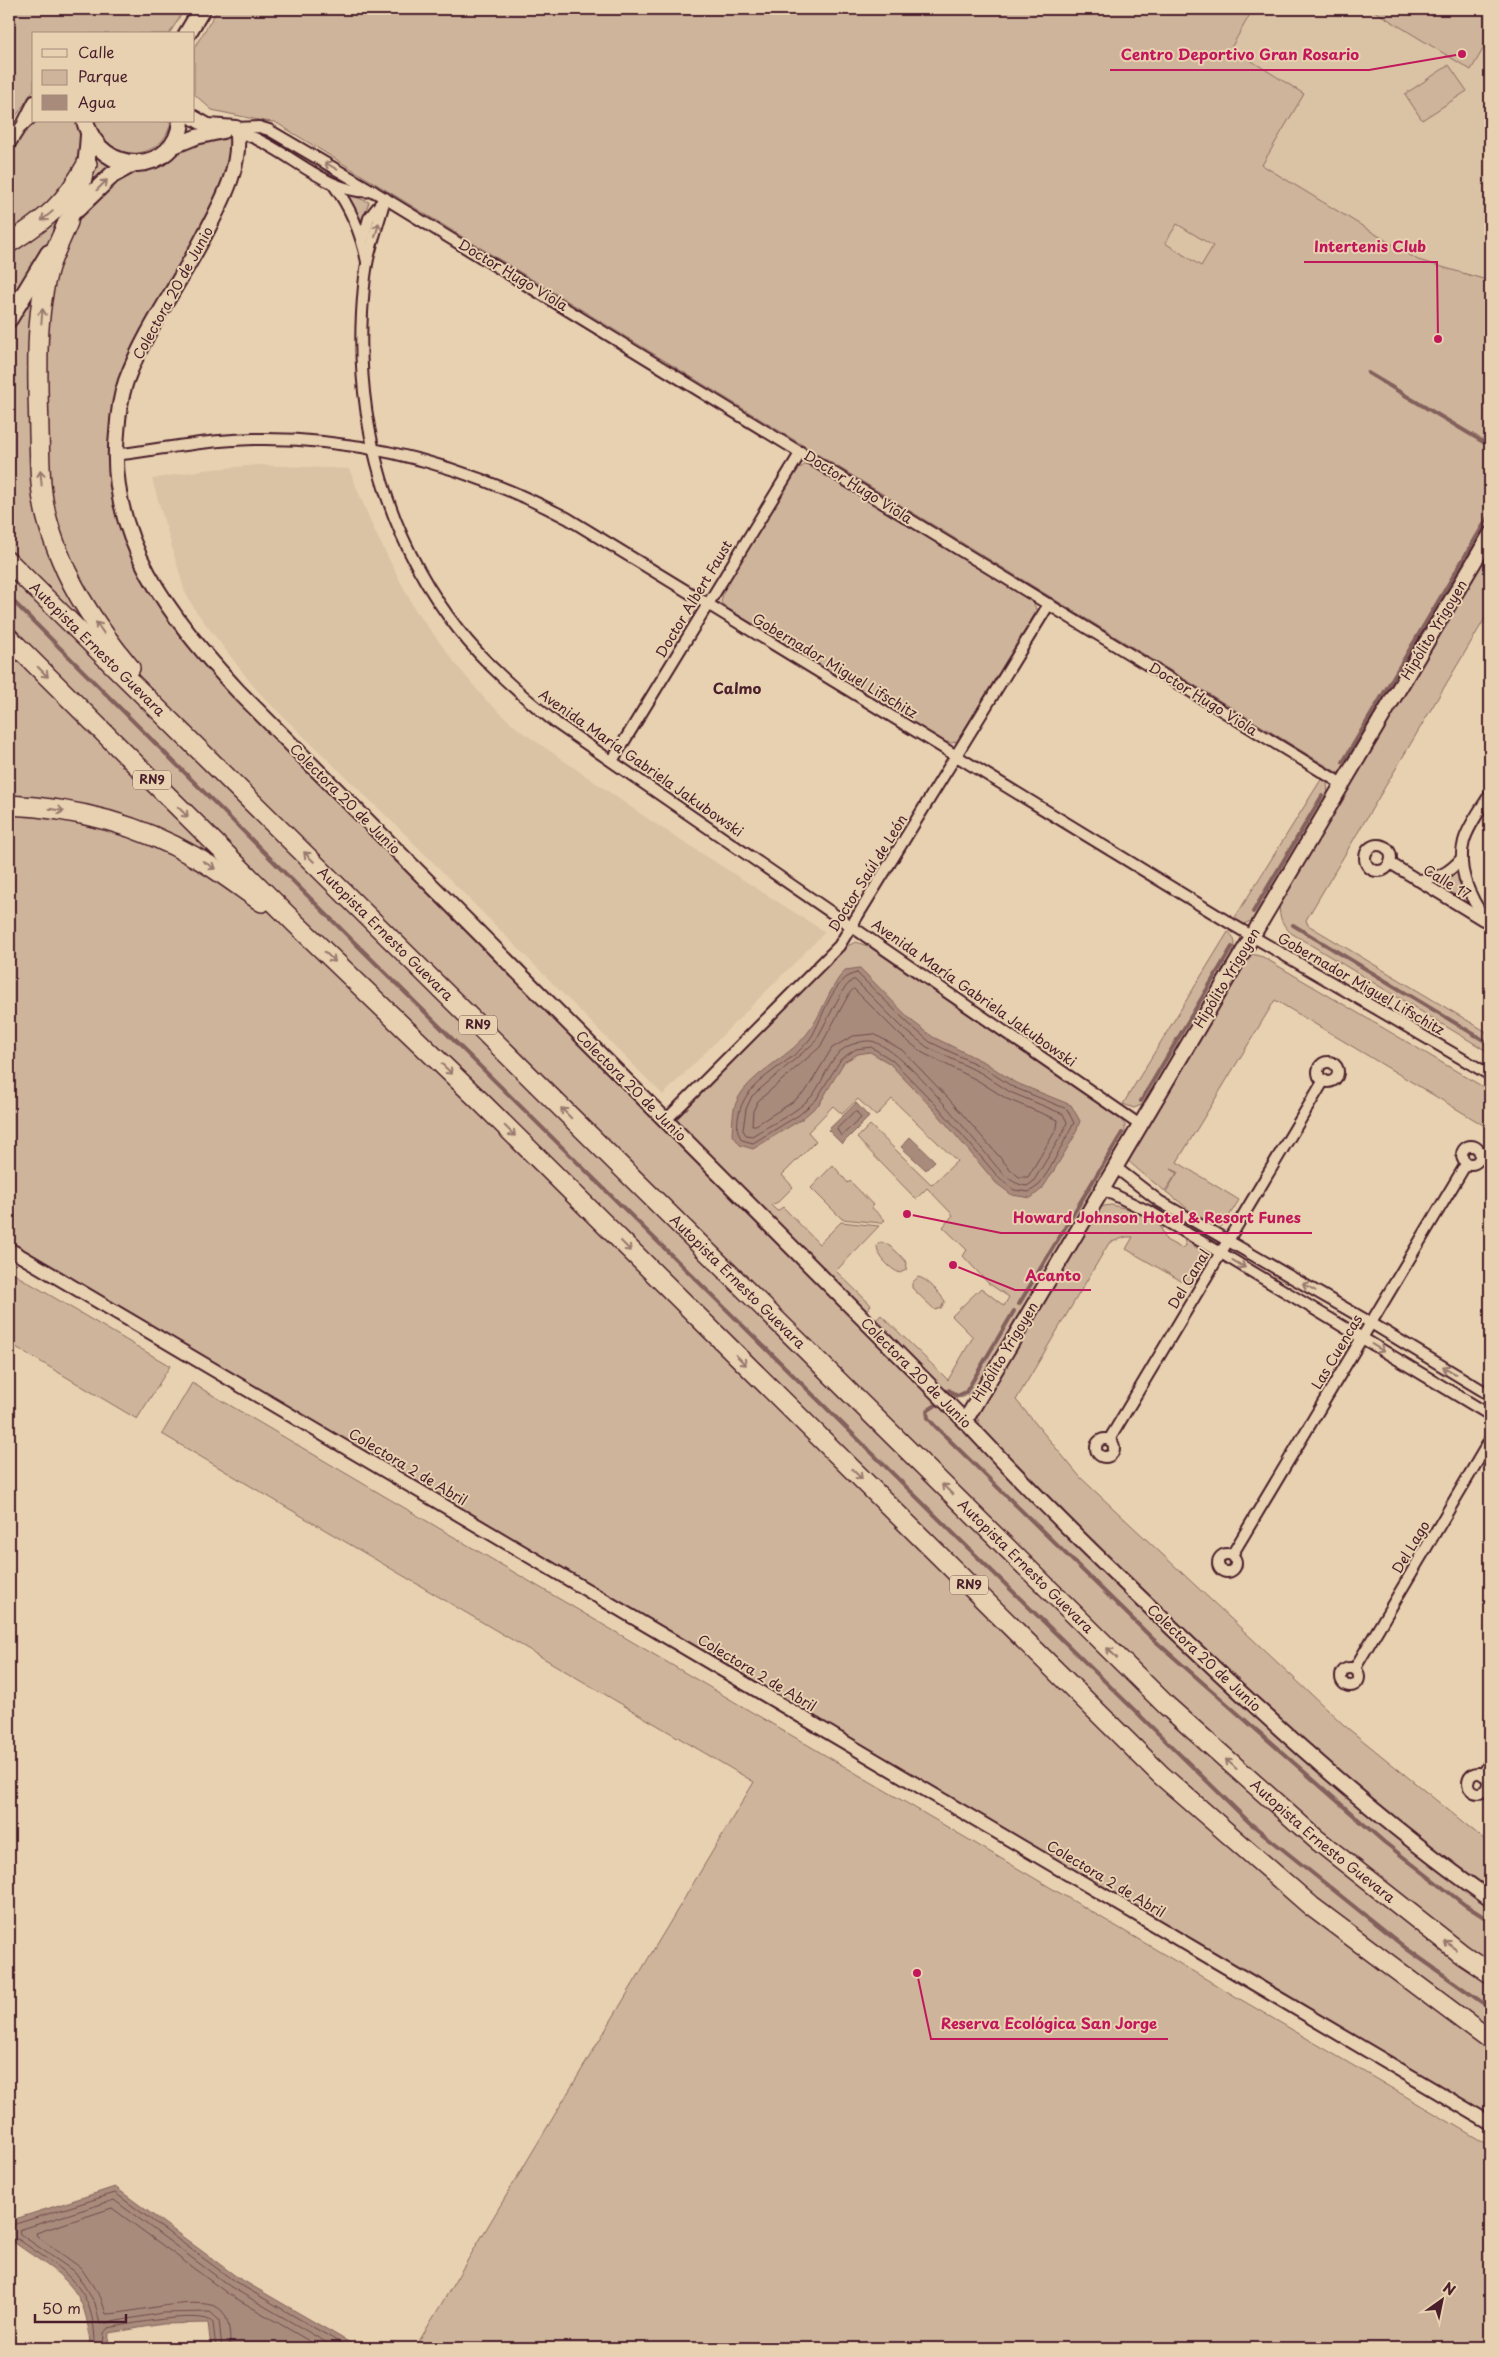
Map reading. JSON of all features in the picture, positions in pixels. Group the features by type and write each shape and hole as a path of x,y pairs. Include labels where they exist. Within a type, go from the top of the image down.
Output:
{"highway":[{"path":"9,243 49,215 65,200 87,164"},
{"path":"72,216 49,267 42,308 38,407 40,476 44,505 61,560 90,613 117,652 183,735"},
{"name":"Autopista Ernesto Guevara","path":"9,562 1167,1706 1316,1839 1463,1955 1490,1973"},
{"name":"RN9","path":"9,638 295,923 476,1097 1161,1775 1311,1906 1490,2040"},
{"path":"9,805 77,813 136,828 196,857 295,923"}],"main road":[{"path":"188,32 202,9"},
{"name":"Doctor Hugo Viola","path":"195,119 208,126 237,130"},
{"path":"9,319 72,216 112,175 132,164 146,162 158,157 169,148 176,137 181,122"},
{"path":"86,125 96,146 106,156 132,164"},
{"path":"72,216 87,164 86,125"},
{"name":"Doctor Hugo Viola","path":"169,148 218,131 237,130"},
{"name":"Colectora 20 de Junio","path":"237,130 237,151 227,189 185,272 154,322 126,383 118,416 114,454 120,505 137,555 166,604 200,649 238,691 965,1421 1074,1534 1282,1733 1387,1821 1490,1899"},
{"name":"Hipólito Yrigoyen","path":"965,1421 1490,535"}],"street":[{"path":"9,145 32,105"},
{"path":"20,128 32,117"},
{"name":"Doctor Hugo Viola","path":"237,130 259,127 269,130 385,198 1342,784"},
{"name":"Doctor Hugo Viola","path":"237,130 266,143 332,182 355,191 373,191"},
{"name":"Avenida María Gabriela Jakubowski","path":"332,182 350,209 363,242 367,263"},
{"name":"Avenida María Gabriela Jakubowski","path":"363,242 369,218 385,198"},
{"name":"Avenida María Gabriela Jakubowski","path":"385,198 367,263 361,340 366,416 374,450 399,529 415,562 458,629 525,698 612,761 1140,1125"},
{"name":"Gobernador Miguel Lifschitz","path":"114,454 208,442 255,439 339,444 414,457 454,469 534,501 566,518 708,604 1252,936 1490,1076"},
{"name":"Doctor Albert Faust","path":"612,761 801,452"},
{"name":"Doctor Saúl de León","path":"666,1121 839,946 1049,604"},
{"path":"1489,923 1469,892 1462,858 1464,841 1490,794"},
{"path":"1417,880 1443,875 1462,858"},
{"name":"Calle 17","path":"1390,864 1489,923"},
{"name":"Del Canal","path":"1109,1440 1324,1080"},
{"name":"Las Cuencas","path":"1232,1555 1466,1164"},
{"path":"1115,1167 1159,1201 1371,1323 1490,1395"},
{"path":"1102,1189 1152,1213 1221,1252 1490,1415"},
{"name":"Colectora 2 de Abril","path":"9,1249 1490,2123"},
{"name":"Del Lago","path":"1355,1668 1490,1440"},
{"path":"1483,1774 1490,1762"}],"shaded area":[{"path":"1253,9 1490,9 1490,442 1165,243 1177,223 1214,245 1303,94 1231,48"},
{"path":"258,465 349,469 374,530 414,608 458,667 485,699 518,729 651,821 825,932 663,1095 407,836 266,700 195,610 185,592 152,479 203,470"}],"green space":[{"path":"9,9 185,9 170,32 32,32 32,92 9,127"},
{"path":"218,9 1253,9 1231,48 1304,94 1262,165 1418,260 1490,281 1490,522 1343,770 1338,773 275,122 212,110 195,95 195,46","holes":["1177,224 1213,246 1201,266 1165,243"]},
{"path":"1371,9 1490,9 1490,37 1471,70"},
{"path":"1449,65 1467,91 1422,120 1405,94"},
{"path":"33,122 86,122 119,161 237,132 233,170 154,322 119,415 127,529 200,649 1282,1733 1490,1899 1490,2123 9,1249 9,145"},
{"path":"94,122 171,122 166,135 157,145 145,151 132,153 120,151 108,145 99,135"},
{"path":"350,195 369,202 363,219 360,219 348,197"},
{"path":"806,464 812,465 1032,599 1036,609 1034,615 957,741 952,743 940,741 729,612 721,602 724,589 797,470"},
{"path":"1490,545 1490,610 1306,920 1308,925 1490,1034 1490,1053 1291,933 1282,922 1279,909 1280,899"},
{"path":"1322,778 1327,782 1328,795 1255,919 1244,924 1234,919"},
{"path":"1457,873 1467,901 1465,902 1439,886"},
{"path":"1228,932 1234,940 1233,953 1144,1104 1134,1108 1123,1104"},
{"path":"856,942 868,946 1121,1120 1125,1125 1125,1137 979,1383 969,1394 958,1398 949,1394 875,1321 881,1315 948,1380 973,1337 952,1316 981,1288 1004,1306 1009,1297 988,1283 963,1256 967,1250 943,1227 953,1215 927,1188 916,1199 857,1138 870,1125 932,1185 957,1161 892,1099 876,1116 858,1099 842,1114 833,1106 808,1132 816,1141 782,1175 793,1187 778,1202 771,1205 777,1211 783,1207 819,1244 841,1222 879,1226 836,1271 871,1305 866,1311 676,1120 847,946"},
{"path":"1252,954 1263,957 1490,1091 1490,1129 1275,1000 1177,1162 1239,1200 1224,1224 1217,1230 1203,1221 1166,1192 1178,1172 1171,1169 1177,1173 1165,1191 1127,1159 1246,957"},
{"path":"833,1165 848,1183 850,1181 873,1205 871,1207 885,1220 881,1223 842,1219 811,1188"},
{"path":"1111,1205 1146,1213 1144,1217 1159,1223 1166,1240 1181,1248 1186,1246 1184,1239 1204,1253 1204,1262 1190,1286 1126,1249 1133,1237 1126,1237 1109,1243 1016,1400 1081,1478 1345,1726 1490,1844 1490,1889 1354,1785 1289,1729 1164,1612 982,1430 977,1416 982,1404 1098,1207"},
{"path":"880,1242 892,1247 907,1263 906,1270 900,1273 885,1262 879,1254 877,1246"},
{"path":"9,1271 170,1366 137,1419 9,1343"},
{"path":"918,1277 929,1283 945,1301 941,1308 935,1310 912,1288 912,1283"},
{"path":"192,1383 1490,2146 1490,2348 415,2348 754,1782 162,1434"}],"water":[{"path":"860,968 912,1021 933,1037 986,1063 1014,1082 1071,1105 1080,1121 1074,1137 1042,1189 1031,1198 1012,1195 996,1183 936,1112 889,1063 870,1052 858,1054 844,1062 820,1103 802,1119 753,1149 740,1145 732,1134 734,1110 741,1093 758,1076 798,1044 812,1028 834,986 845,970"},
{"path":"856,1103 869,1117 842,1144 828,1130"},
{"path":"910,1137 935,1161 926,1170 901,1147"},
{"path":"115,2187 237,2277 359,2348 211,2348 208,2323 163,2324 109,2333 108,2348 90,2348 88,2327 78,2296 69,2284 46,2264 15,2243 9,2245 9,2221"}],"waterway":[{"path":"1368,373 1490,446"},
{"path":"1343,762 1490,514"},
{"path":"9,597 350,938 1250,1823 1407,1949 1490,2008"},
{"path":"1253,912 1322,796"},
{"path":"1293,925 1490,1044"},
{"path":"1141,1101 1232,947"},
{"path":"1019,1304 1122,1133"},
{"path":"949,1390 957,1396 966,1392 1014,1311"},
{"path":"936,1405 927,1411 928,1418 935,1426 1153,1639 1384,1842 1465,1905 1490,1921"}],"place":[{"name":"Centro Deportivo Gran Rosario","path":"1462,54"},
{"name":"Intertenis Club","path":"1438,339"},
{"name":"Howard Johnson Hotel & Resort Funes","path":"907,1214"},
{"name":"Acanto","path":"953,1265"},
{"name":"Reserva Ecológica San Jorge","path":"917,1973"}],"district":[{"name":"Calmo","path":"737,689"}]}
